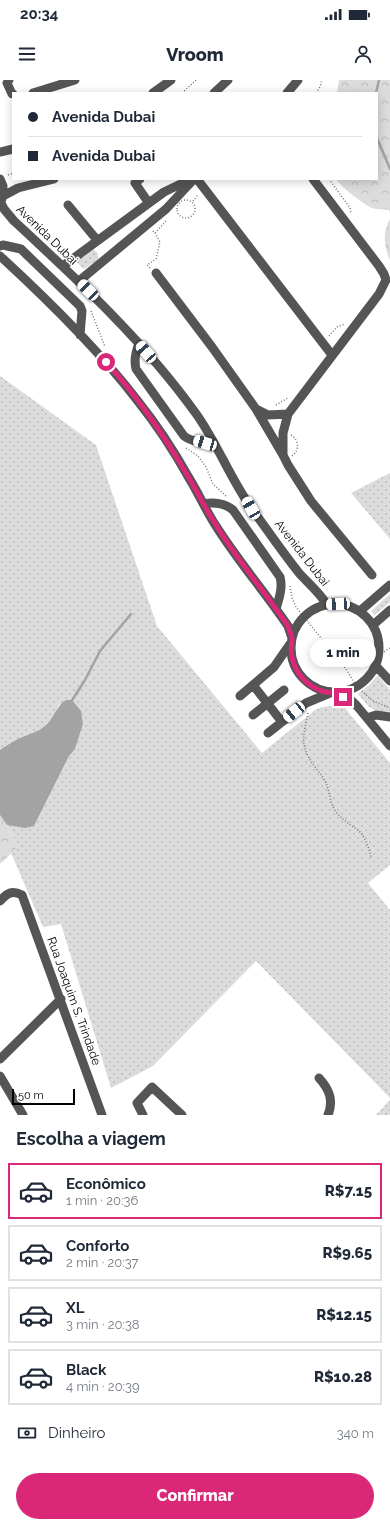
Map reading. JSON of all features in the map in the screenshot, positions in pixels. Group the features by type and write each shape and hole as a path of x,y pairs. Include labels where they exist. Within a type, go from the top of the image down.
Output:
{"street":[{"path":"9,80 7,84 12,94"},
{"path":"36,92 75,80"},
{"path":"154,92 171,80"},
{"path":"215,92 228,80"},
{"path":"288,92 298,80"},
{"path":"0,152 12,149"},
{"name":"Avenida Dubai","path":"0,179 3,186 1,202 4,209 14,221 79,281 139,344 172,382 198,417 251,508 298,572 327,605"},
{"name":"Avenida Dubai","path":"1,202 18,188 50,180"},
{"path":"139,180 135,183 148,202"},
{"path":"63,266 148,202 164,192 191,180"},
{"path":"79,281 166,209 192,180"},
{"path":"198,180 332,355"},
{"path":"284,458 284,433 288,414 379,294 386,280 379,266 314,180"},
{"path":"68,205 97,240"},
{"path":"0,246 3,245 21,249 80,306 82,311 80,335"},
{"path":"0,256 114,371 167,441 215,525 238,559 288,626 292,640 292,658 299,674 312,686 323,691 333,692 352,701 390,746"},
{"path":"156,273 212,347 256,409 296,480 311,501 372,575"},
{"path":"139,344 135,364 136,369 184,436 205,443 213,441"},
{"path":"256,409 272,415 288,414"},
{"path":"204,504 213,502 230,507 280,577 282,582 280,597 276,609"},
{"path":"360,611 390,586"},
{"name":"Avenida Dubai","path":"240,696 274,667 292,640 296,627 311,611 327,605 338,604 350,606 360,611 373,625 378,634 380,644 379,655 376,666 368,678 357,687 314,698 268,733"},
{"path":"373,625 390,610"},
{"path":"376,666 390,682"},
{"path":"253,685 282,722"},
{"path":"252,715 284,690"},
{"path":"367,718 376,715 390,718"},
{"name":"Rua Joaquim S. Trindade","path":"0,901 6,894 12,892 17,892 22,895 102,1115"},
{"path":"0,1059 61,999"},
{"path":"0,1076 23,1115"},
{"path":"319,1078 327,1086 330,1096 330,1110 328,1115"},
{"path":"143,1115 137,1103 152,1087 182,1115"}],"path":[{"path":"183,92 196,80"},
{"path":"317,92 322,80"},
{"path":"330,180 350,208 351,220"},
{"path":"186,200 192,202 195,210 192,216 187,218 181,217 176,209 178,203 186,200"},
{"path":"155,233 160,242 156,259 147,265 156,273"},
{"path":"90,309 101,339 108,351"},
{"path":"326,346 333,331 348,323"},
{"path":"272,415 273,408 291,397"},
{"path":"284,433 293,436 298,441 298,446 296,453 284,458"},
{"path":"183,444 198,456 206,468 213,484 228,497"},
{"path":"290,584 292,598 296,607 346,669 357,687 373,701 390,708"},
{"path":"379,655 390,648"},
{"path":"310,702 303,736 303,745 326,783 332,805 336,812 365,839 372,857"}],"green space":[{"path":"339,80 390,80 390,214 389,210 374,209 363,203 347,191 337,180 378,180 378,92 337,92"},
{"path":"390,219 390,260 386,249 385,235 387,224"},
{"path":"93,249 98,253 98,260 84,269 76,262"},
{"path":"0,376 96,445 157,626 262,753 315,710 322,707 333,706 345,708 390,763 390,865 368,883 390,910 390,1098 256,961 153,1066 111,1088 61,924 43,927 11,853 18,847 7,825 34,826 69,756 75,749 83,724 59,704 52,719 46,726 32,734 16,740 0,750"},
{"path":"390,473 390,539 351,493"},
{"path":"390,594 390,602 375,615 371,611"},
{"path":"378,675 390,690 390,713 374,710 365,703 358,694"},
{"path":"0,815 18,847 0,864"},
{"path":"390,1100 390,1115 376,1115"}],"shaded area":[{"path":"66,700 72,700 81,711 83,724 75,749 69,756 34,826 25,828 7,825 0,815 0,750 16,740 45,726 51,720 59,706"}],"waterway":[{"path":"376,92 379,80"},
{"path":"378,140 390,169"},
{"path":"71,702 85,680 100,651 131,614"}],"route":[{"path":"106,362 138,401 163,435 190,479 215,525 238,559 288,626 292,638 292,658 299,674 312,686 343,697"}]}
